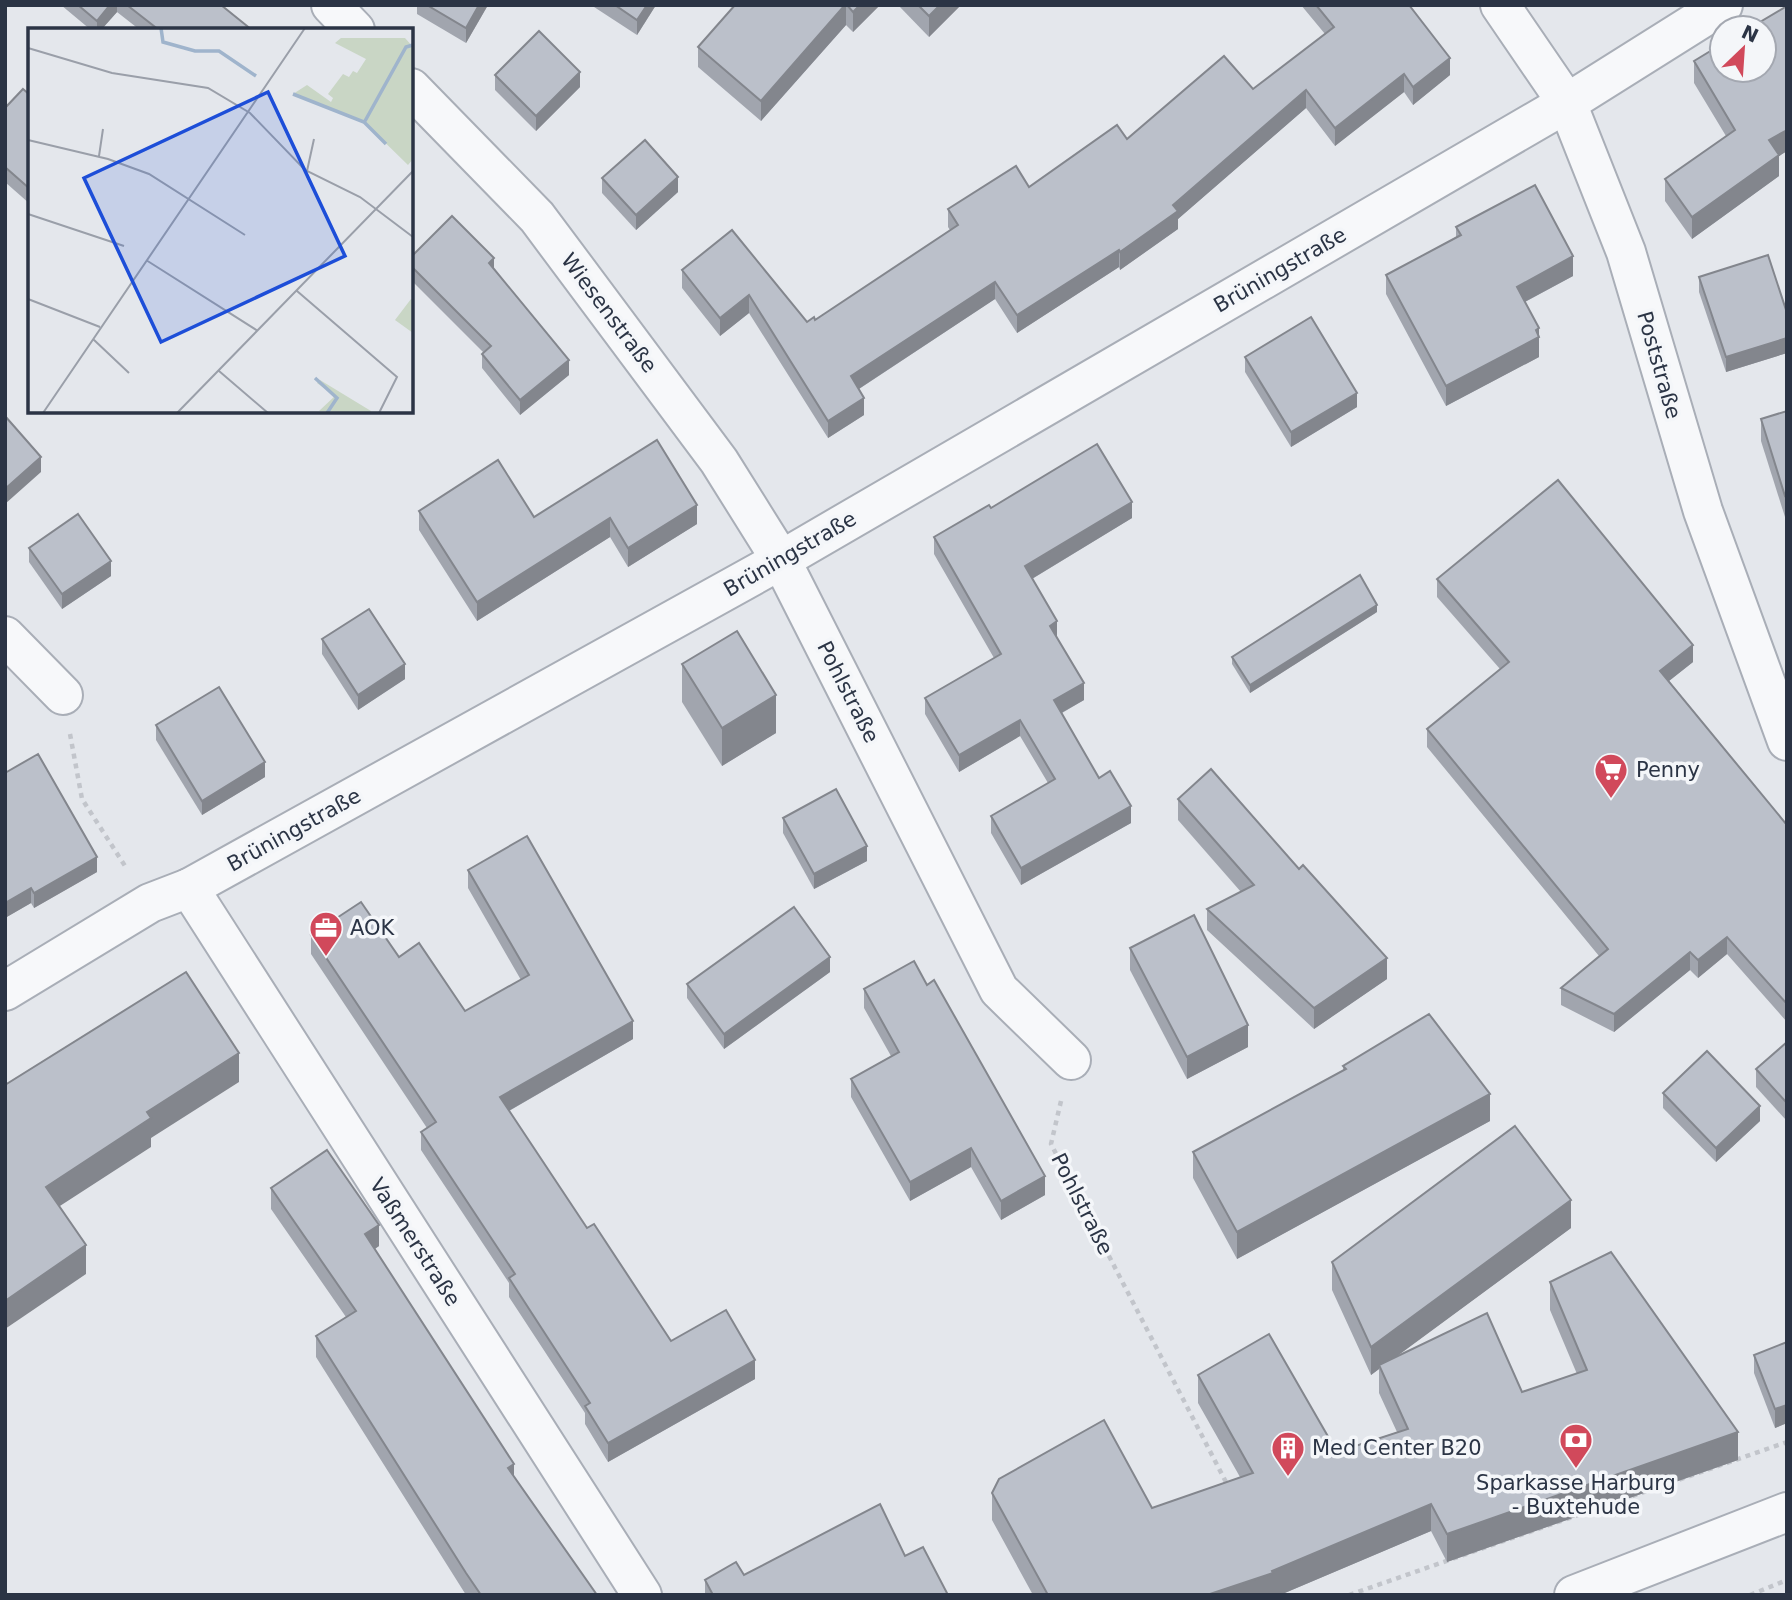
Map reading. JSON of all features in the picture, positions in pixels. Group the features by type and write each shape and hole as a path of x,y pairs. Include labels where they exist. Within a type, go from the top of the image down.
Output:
{"street":[{"path":"331,5 353,28"},
{"name":"Poststraße","path":"1500,5 1567,103 1626,252 1703,511 1787,741"},
{"name":"Brüningstraße","path":"5,991 150,904 189,888 781,560 1567,103 1723,5"},
{"name":"Wiesenstraße","path":"413,90 537,217 719,461 781,560"},
{"name":"Pohlstraße","path":"781,560 999,990 1071,1060"},
{"path":"5,636 63,695"},
{"name":"Vaßmerstraße","path":"189,888 642,1595"},
{"path":"1574,1595 1787,1513"}],"path":[{"path":"63,695 82,799 150,904"},
{"name":"Pohlstraße","path":"1071,1060 1051,1144 1229,1489"},
{"path":"1349,1595 1787,1441"},
{"path":"1751,1595 1787,1580"}],"building":[{"path":"78,5 110,5 97,21"},
{"path":"127,5 221,5 250,28 156,28"},
{"path":"427,5 479,5 466,28"},
{"path":"615,5 647,5 637,20"},
{"path":"735,5 845,5 761,101 698,47"},
{"path":"847,5 860,5 853,12"},
{"path":"918,5 940,5 929,16"},
{"path":"1316,5 1409,5 1450,58 1413,87 1404,74 1335,128 1306,90 1173,205 1178,211 1120,252 1119,250 1017,315 995,282 851,376 864,398 828,421 749,295 720,318 682,270 732,230 807,322 814,317 815,320 958,225 948,209 1016,166 1029,187 1117,125 1127,139 1224,56 1253,89 1334,27"},
{"path":"1787,6 1787,130 1769,140 1779,155 1692,217 1665,179 1735,130 1694,61 1708,52 1708,84 1778,84 1778,14 1774,14"},
{"path":"539,31 580,72 536,116 495,75"},
{"path":"23,89 28,93 28,187 5,167 5,108"},
{"path":"645,140 678,177 636,215 602,178"},
{"path":"1535,185 1573,256 1517,287 1539,328 1536,330 1539,337 1446,386 1386,275 1461,235 1456,227"},
{"path":"452,216 494,258 489,263 569,360 520,400 482,354 491,346 413,268 413,255"},
{"path":"1768,255 1787,313 1787,338 1726,357 1699,277"},
{"path":"1311,317 1357,393 1291,432 1245,357"},
{"path":"1787,411 1787,495 1785,496 1761,419"},
{"path":"5,416 41,457 5,489"},
{"path":"657,440 697,505 628,548 610,518 477,602 419,511 498,460 534,517"},
{"path":"1097,444 1132,502 1025,566 1057,621 1050,626 1084,683 1054,700 1099,778 1110,771 1131,806 1021,868 991,816 1055,779 1020,720 959,755 925,698 1001,654 934,537 989,505 991,508"},
{"name":"Penny","path":"1558,480 1693,645 1660,671 1787,825 1787,1004 1727,937 1698,960 1690,952 1614,1014 1561,988 1608,949 1427,729 1509,662 1437,579"},
{"path":"78,514 111,561 62,594 29,548"},
{"path":"1360,575 1377,605 1250,685 1232,657"},
{"path":"369,609 405,664 358,695 322,639"},
{"path":"737,631 776,695 722,728 682,664"},
{"path":"219,687 265,762 202,801 156,725"},
{"path":"38,754 97,857 34,893 31,888 5,903 5,773"},
{"path":"1211,769 1299,869 1303,865 1387,958 1314,1008 1207,909 1254,885 1178,799"},
{"path":"836,789 867,846 814,874 783,818"},
{"path":"527,836 633,1021 500,1097 587,1228 594,1224 671,1341 726,1310 755,1360 608,1443 585,1406 590,1403 509,1278 515,1274 421,1132 436,1122 311,935 361,902 399,957 419,943 465,1011 529,975 468,870"},
{"path":"794,907 830,957 724,1034 687,984"},
{"path":"1194,915 1248,1025 1187,1057 1130,948"},
{"path":"914,961 927,985 934,980 1045,1176 1001,1201 971,1148 910,1182 851,1079 899,1052 864,989"},
{"path":"186,972 239,1053 147,1112 151,1118 46,1187 86,1245 5,1301 5,1085"},
{"path":"1429,1014 1490,1094 1237,1232 1193,1152 1346,1069 1343,1066"},
{"path":"1787,1042 1787,1101 1786,1102 1756,1069"},
{"path":"1707,1051 1760,1106 1716,1148 1663,1093"},
{"path":"1515,1126 1571,1200 1371,1347 1332,1262"},
{"path":"327,1150 379,1225 365,1234 514,1464 508,1468 597,1595 481,1595 316,1336 356,1311 271,1188"},
{"path":"1611,1252 1738,1432 1447,1534 1431,1504 1272,1571 1273,1573 1207,1595 1048,1595 992,1493 999,1479 1104,1420 1152,1508 1253,1473 1198,1375 1269,1334 1337,1452 1408,1429 1379,1365 1487,1313 1522,1392 1587,1370 1550,1282"},
{"path":"1787,1342 1787,1405 1775,1409 1754,1355"},
{"path":"880,1504 905,1556 923,1547 948,1595 713,1595 705,1580 736,1562 744,1575"}],"place":[{"name":"Penny","path":"1611,800"},
{"name":"AOK","path":"326,958"},
{"name":"Sparkasse Harburg - Buxtehude","path":"1576,1470"},
{"name":"Med Center B20","path":"1288,1478"}]}
